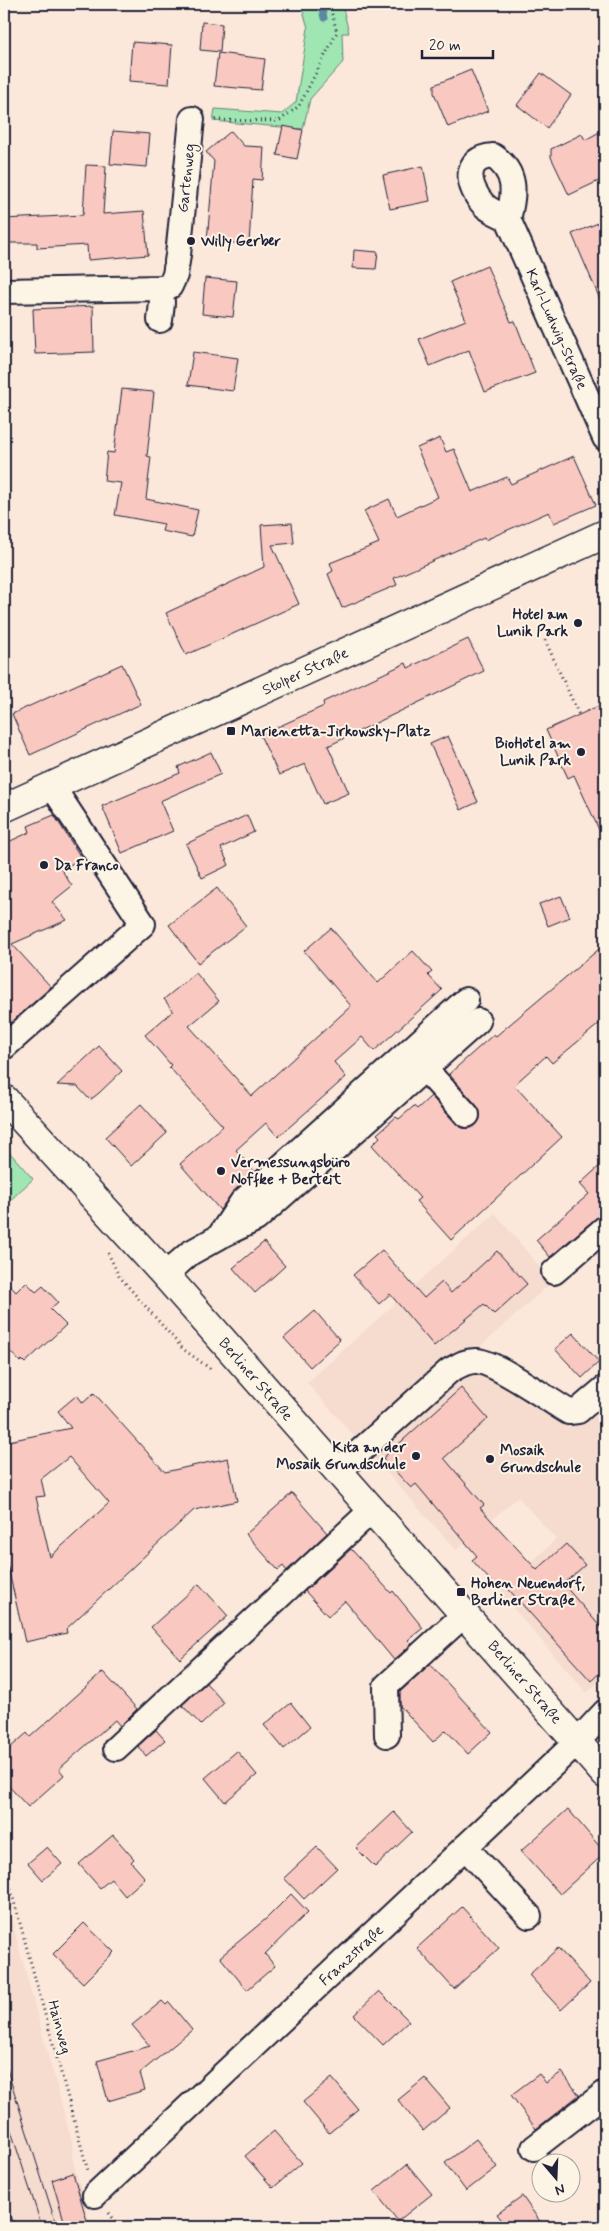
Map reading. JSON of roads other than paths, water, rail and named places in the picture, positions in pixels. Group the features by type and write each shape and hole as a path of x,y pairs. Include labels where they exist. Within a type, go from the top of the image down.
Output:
{"main road":[{"name":"Stolper Straße","path":"4,808 605,534"},
{"name":"Berliner Straße","path":"4,1099 165,1275 605,1774"}],"street":[{"name":"Gartenweg","path":"161,288 170,286 175,275 192,119"},
{"name":"Karl-Ludwig-Straße","path":"508,219 605,438"},
{"path":"4,291 161,288 160,320"},
{"path":"4,1047 143,924 52,786"},
{"path":"219,1237 242,1202 466,1000"},
{"path":"165,1275 190,1253 256,1219 478,1021"},
{"path":"424,1068 467,1115"},
{"path":"554,1272 604,1231"},
{"path":"338,1472 449,1371 463,1362 477,1361 493,1366 568,1412 578,1411 603,1393"},
{"path":"116,1748 372,1510"},
{"path":"386,1735 386,1686 465,1614"},
{"name":"Franzstraße","path":"95,2195 577,1742 605,1712"},
{"path":"465,1847 529,1916"},
{"path":"534,2148 605,2093"}],"waterway":[{"path":"321,4 324,18"}],"tram line":[{"path":"4,2060 57,2227"},
{"path":"4,2109 42,2227"},
{"path":"4,2204 15,2227"}],"place":[{"name":"Willy Gerber","path":"191,241"},
{"name":"Hotel am Lunik Park","path":"578,623"},
{"name":"Marienetta-Jirkowsky-Platz","path":"231,731"},
{"name":"BioHotel am Lunik Park","path":"581,752"},
{"name":"Da Franco","path":"44,865"},
{"name":"Vermessungsbüro Noffke + Berteit","path":"221,1171"},
{"name":"Kita an der Mosaik Grundschule","path":"416,1456"},
{"name":"Mosaik Grundschule","path":"490,1459"},
{"name":"Hohen Neuendorf, Berliner Straße","path":"461,1592"}]}
